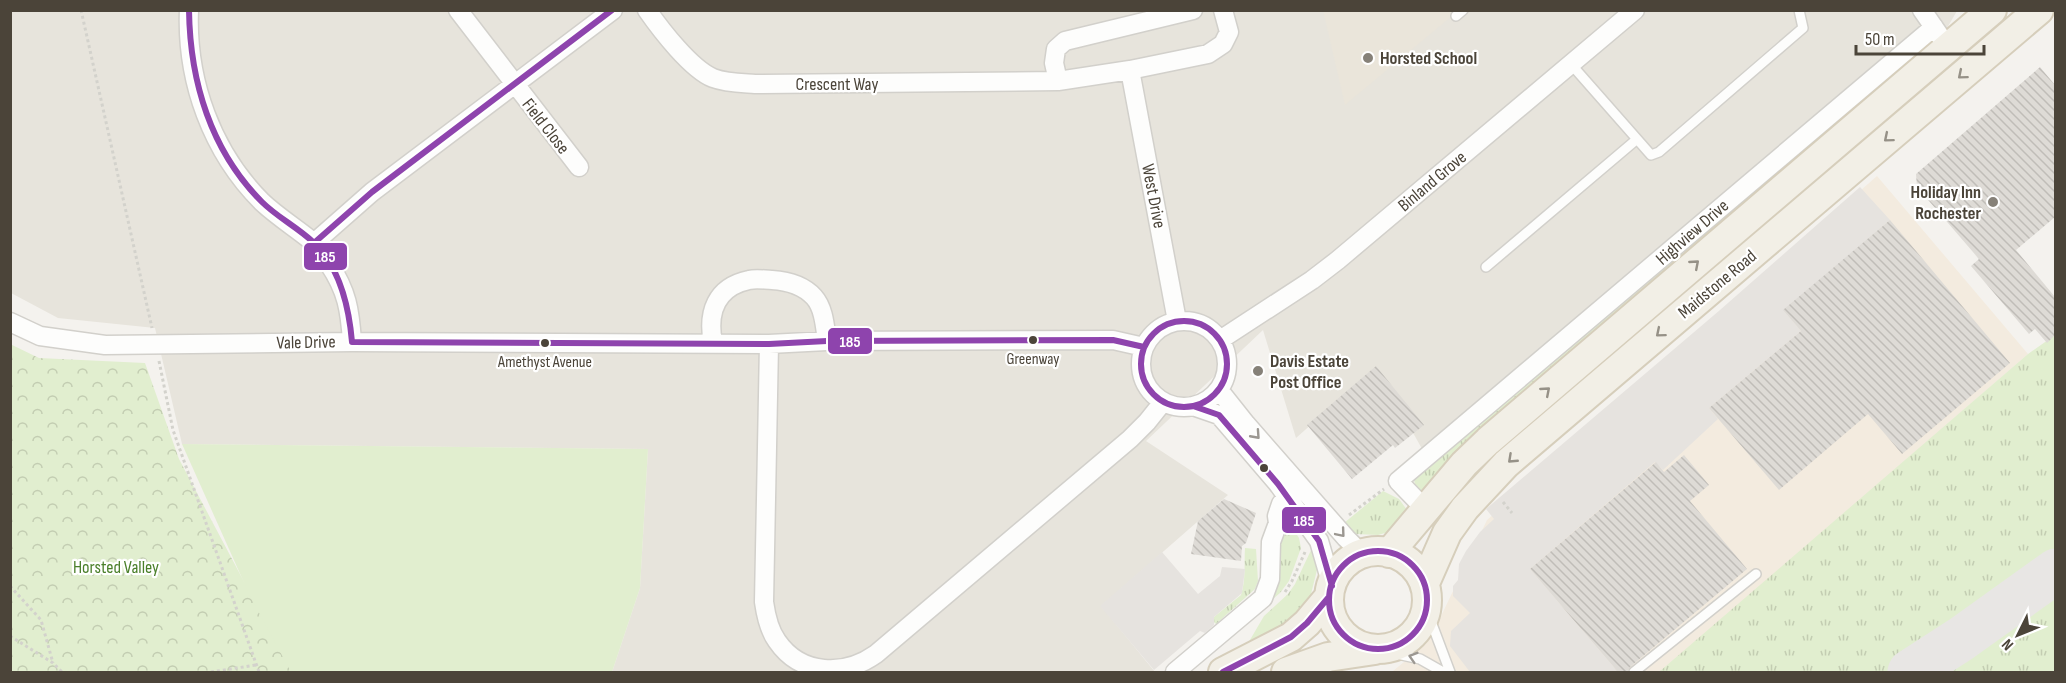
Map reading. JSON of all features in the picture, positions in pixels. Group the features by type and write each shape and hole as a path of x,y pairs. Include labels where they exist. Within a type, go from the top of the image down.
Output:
{"main road":[{"name":"Maidstone Road","path":"1378,552 1425,510 1464,464 1488,441 1941,37 1992,10"},
{"name":"Maidstone Road","path":"1426,595 1447,532 1471,501 1518,453 2039,10"},
{"path":"1223,672 1291,637 1307,623 1330,592 1337,574 1352,559 1378,552 1407,560 1426,595 1423,621 1412,636 1397,645 1328,657 1286,672"},
{"path":"1330,592 1330,613 1342,634 1353,643 1377,650"}],"street":[{"path":"189,10 191,63 202,106 217,142 243,181 261,201 314,243 341,282 350,312 352,342"},
{"name":"Field Close","path":"458,10 579,167"},
{"path":"314,243 364,198 613,10"},
{"name":"Crescent Way","path":"647,10 692,65 712,78 731,82 766,84 1058,81 1130,70 1208,54 1223,44 1229,33 1223,10"},
{"path":"1058,81 1054,63 1056,49 1065,41 1193,10"},
{"name":"Binland Grove","path":"1220,340 1312,280 1338,260 1635,10"},
{"path":"1922,10 1941,37"},
{"name":"Highview Drive","path":"1398,481 1941,37"},
{"name":"West Drive","path":"1130,70 1177,321"},
{"path":"713,343 711,319 720,295 733,285 752,279 789,281 815,298 823,316 827,341"},
{"path":"1177,321 1197,322 1206,326 1220,340 1226,352 1228,365 1220,390 1207,401 1192,406 1180,407 1162,402 1154,395 1143,378 1141,367 1144,347 1154,333 1161,327 1177,321"},
{"name":"Vale Drive","path":"10,322 39,336 105,345 352,342 769,344 827,341 1113,340 1144,347"},
{"path":"769,344 764,602 770,627 781,646 800,662 824,670 847,668 864,662 876,654 1130,439 1162,402"},
{"path":"1220,390 1246,424 1346,538 1356,548 1378,552"},
{"path":"1192,406 1219,415 1287,496 1321,545 1330,592"},
{"path":"1398,481 1425,510"},
{"path":"1175,672 1263,598 1270,583 1271,543 1278,524 1277,516 1281,502 1287,496"},
{"path":"1278,524 1298,511"}],"lane":[{"path":"1570,63 1651,155 1659,152 1803,28 1799,10"},
{"path":"1486,267 1636,140"},
{"path":"1634,672 1756,574"},
{"path":"1426,595 1450,672"},
{"path":"1377,650 1420,658 1443,672"}],"path":[{"path":"1342,521 1377,492 1398,481"},
{"path":"1498,496 1512,513"},
{"path":"10,586 41,620 53,663"},
{"path":"10,636 53,663 62,672"},
{"path":"211,672 256,665"}],"shaded area":[{"name":"Horsted School","path":"1323,10 1458,11 1345,105"},
{"path":"10,11 1957,11 1947,28 1755,202 1439,479 1376,367 1296,438 1263,330 1146,441 1228,495 1101,606 1155,672 612,672 640,588 648,449 182,444 155,328 58,318 11,293"},
{"path":"1877,176 2028,354 1662,672 1347,672 1393,671 1426,644 1487,520"},
{"path":"1860,187 1890,220 1784,311 1801,331 1709,408 1718,419 1663,470 1655,462 1530,569 1618,672 1470,672 1450,646 1451,631 1470,613 1453,596 1453,586 1458,580 1459,564 1466,551 1480,532 1494,519 1486,509 1720,310"},
{"path":"1162,552 1198,594 1220,576 1222,567 1245,569 1242,593 1214,617 1214,625 1205,633 1200,631 1154,670 1100,606"}],"green space":[{"path":"1877,86 1882,90 1428,490 1422,491 1415,484 1414,480 1421,472"},
{"path":"2055,335 2055,672 1659,672 2028,354"},
{"name":"Horsted Valley","path":"10,344 39,358 145,363 179,459 292,672 11,672"},
{"path":"182,444 648,449 640,588 612,672 291,672 250,596"},
{"path":"1383,491 1399,499 1407,510 1392,531 1378,535 1355,534 1344,523"},
{"path":"1290,524 1299,538 1301,548 1289,581 1280,593 1253,616 1270,599 1277,587 1279,546 1284,530"},
{"path":"1245,548 1256,549 1258,581 1255,589 1216,624 1213,621 1214,617 1241,595"},
{"path":"1312,548 1318,566 1308,606 1302,615 1247,645 1264,616 1288,594 1295,584"}],"building":[{"name":"Holiday Inn Rochester","path":"2040,67 2055,85 2055,217 2016,250 2055,297 2055,335 2047,343 2035,329 2029,334 1971,266 1979,259 1917,187 1916,174"},
{"path":"1890,220 2010,363 1902,454 1868,414 1779,490 1709,408 1801,331 1783,310"},
{"path":"1376,366 1424,425 1395,448 1393,445 1352,479 1307,425"},
{"path":"1684,455 1709,485 1690,501 1747,569 1630,667 1627,672 1618,672 1530,569 1656,462 1664,472"},
{"path":"1224,499 1256,513 1246,543 1242,546 1241,561 1191,554 1198,521"}],"taxiway":[{"path":"1910,672 1961,639 2056,571"}],"transit line":[{"name":"185","path":"189,10 190,37 199,89 217,138 229,161 262,202 313,242 330,263 342,288 352,342 769,344 827,341 1113,340 1144,347"},
{"name":"185","path":"314,243 372,192 612,10"},
{"name":"185","path":"1184,321 1201,324 1215,333 1224,347 1227,364 1224,381 1215,395 1201,404 1184,407 1167,404 1153,395 1144,381 1141,364 1144,347 1153,333 1167,324 1184,321"},
{"name":"185","path":"1193,406 1219,415 1278,484 1319,541 1332,586"},
{"name":"185","path":"1378,551 1397,555 1413,565 1423,581 1427,600 1423,619 1413,635 1397,645 1378,649 1359,645 1343,635 1333,619 1329,600 1333,581 1343,565 1359,555 1378,551"},
{"name":"185","path":"1223,672 1291,637 1307,623 1328,598"}],"place":[{"name":"Horsted School","path":"1368,58"},
{"name":"Holiday Inn Rochester","path":"1993,202"},
{"name":"Greenway","path":"1033,340"},
{"name":"Amethyst Avenue","path":"545,343"},
{"name":"Davis Estate Post Office","path":"1258,371"}]}
